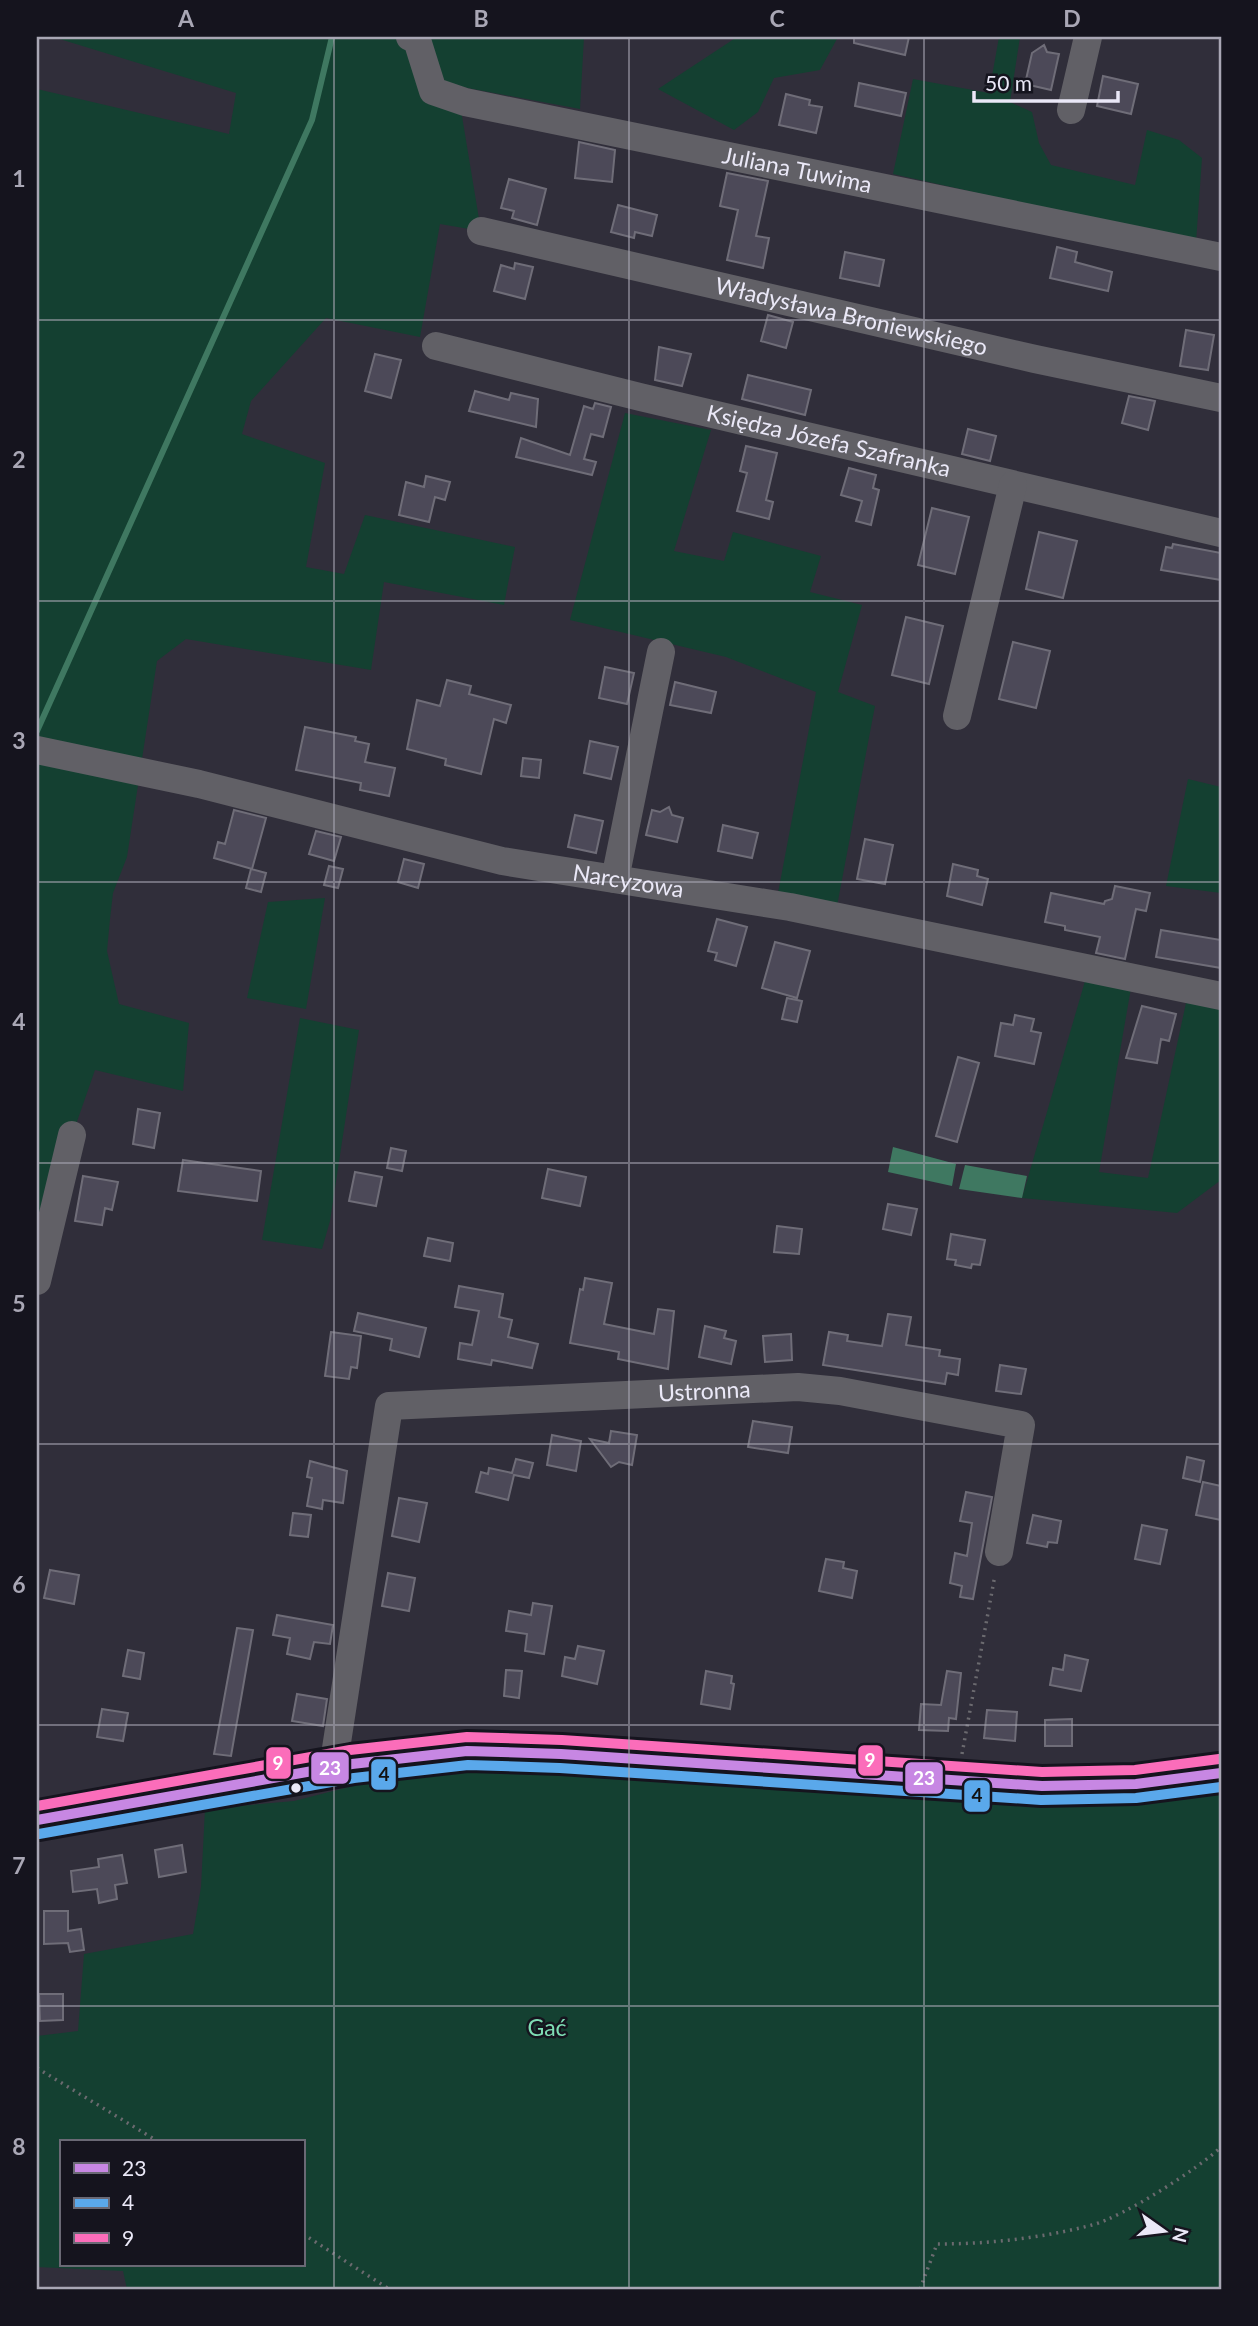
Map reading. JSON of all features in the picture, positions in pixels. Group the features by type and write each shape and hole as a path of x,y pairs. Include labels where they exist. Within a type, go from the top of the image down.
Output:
{"main road":[{"path":"37,1820 408,1756 487,1750 1082,1787 1221,1773"}],"street":[{"name":"Juliana Tuwima","path":"410,37 417,40 433,91 465,102 1221,257"},
{"path":"1071,110 1088,37"},
{"name":"Władysława Broniewskiego","path":"481,231 1034,359 1221,398"},
{"name":"Księdza Józefa Szafranka","path":"436,346 1221,533"},
{"path":"957,716 1013,485"},
{"path":"615,879 661,652"},
{"name":"Narcyzowa","path":"37,750 200,783 502,861 790,908 1221,996"},
{"path":"37,1281 72,1135"},
{"name":"Ustronna","path":"333,1768 389,1406 798,1387 1021,1425 999,1552"}],"path":[{"path":"957,1781 999,1552"},
{"path":"37,2068 156,2140"},
{"path":"920,2289 937,2244 985,2244 1095,2224 1204,2164 1221,2147"},
{"path":"304,2235 389,2289"}],"green space":[{"path":"53,37 584,37 580,109 457,86 481,231 440,224 420,337 326,318 251,401 242,434 325,463 306,567 344,574 365,515 515,547 504,605 384,582 371,670 186,639 157,661 127,857 113,893 107,951 119,1004 189,1023 183,1091 95,1070 37,1236 37,89 229,134 236,93"},
{"path":"737,37 838,37 820,70 774,78 758,112 734,130 658,89"},
{"path":"999,37 1020,37 1010,102 1032,112 1039,143 1051,165 1135,185 1147,130 1179,140 1202,158 1196,242 893,174 913,79 989,93"},
{"path":"625,413 711,430 674,551 724,561 733,532 821,556 810,592 862,605 838,692 875,706 837,906 778,893 816,692 726,657 570,620"},
{"path":"1188,779 1221,787 1221,893 1166,886"},
{"path":"325,898 306,1009 247,998 268,902"},
{"path":"1085,981 1131,988 1099,1172 1148,1178 1186,1003 1221,1008 1221,1180 1177,1213 1022,1198"},
{"path":"300,1018 359,1030 330,1221 322,1249 262,1240"},
{"name":"Gać","path":"504,1764 1002,1799 1134,1803 1221,1792 1221,2289 127,2289 123,2271 37,2267 37,2036 78,2031 84,1954 193,1934 201,1887 205,1809 294,1801 392,1776"}],"shaded area":[{"path":"893,1147 956,1164 952,1186 888,1172"},
{"path":"965,1165 1027,1176 1022,1198 959,1189"}],"building":[{"path":"854,37 909,37 905,55 854,43"},
{"path":"1044,45 1047,52 1059,54 1051,90 1025,84 1032,53"},
{"path":"1103,76 1138,84 1131,114 1097,106"},
{"path":"859,83 906,93 901,116 855,106"},
{"path":"786,94 810,100 809,105 822,107 816,133 779,125"},
{"path":"579,142 615,150 612,182 575,178"},
{"path":"727,173 768,181 756,236 769,238 763,268 727,260 738,210 720,206"},
{"path":"509,179 546,189 537,225 512,218 514,211 501,208"},
{"path":"618,205 657,215 652,236 635,232 634,238 611,232"},
{"path":"1057,247 1077,252 1075,262 1112,272 1108,291 1050,278"},
{"path":"845,252 884,260 879,286 840,278"},
{"path":"515,263 533,267 525,299 494,291 501,265 514,269"},
{"path":"768,315 793,322 786,348 761,341"},
{"path":"1186,330 1214,335 1208,370 1180,366"},
{"path":"659,347 691,354 682,386 655,380"},
{"path":"375,354 401,360 391,398 365,391"},
{"path":"748,375 811,390 805,415 742,399"},
{"path":"475,391 509,400 511,393 538,399 536,427 469,411"},
{"path":"1129,396 1155,401 1148,430 1122,423"},
{"path":"595,403 611,407 603,437 591,434 584,459 596,462 592,475 516,457 521,438 570,455 584,406 593,409"},
{"path":"968,429 996,436 990,461 962,454"},
{"path":"746,446 777,453 766,500 773,502 769,519 737,511 747,473 740,471"},
{"path":"849,468 876,475 873,488 879,490 871,525 856,521 862,501 841,495"},
{"path":"426,476 450,482 445,500 435,497 429,522 399,515 406,482 424,487"},
{"path":"932,508 969,517 955,574 918,565"},
{"path":"1039,532 1077,541 1063,598 1026,589"},
{"path":"1173,544 1221,553 1221,580 1161,570 1166,547 1172,548"},
{"path":"906,617 943,626 929,684 892,675"},
{"path":"1013,642 1050,651 1036,708 999,699"},
{"path":"605,667 634,673 627,704 599,698"},
{"path":"447,680 471,686 469,694 511,705 506,723 494,719 481,774 445,765 446,759 407,749 417,700 440,706"},
{"path":"675,682 716,692 711,713 670,705"},
{"path":"305,727 356,737 355,741 369,744 365,762 395,768 389,796 360,790 361,783 296,770"},
{"path":"590,741 618,747 611,779 584,773"},
{"path":"523,758 541,760 539,778 521,776"},
{"path":"669,807 672,815 683,818 677,842 646,835 652,810 660,812"},
{"path":"234,810 266,818 252,869 214,858 218,842 225,844"},
{"path":"575,815 603,821 596,853 568,847"},
{"path":"723,825 758,833 752,858 718,851"},
{"path":"316,831 341,837 334,861 309,854"},
{"path":"865,839 893,845 885,884 857,879"},
{"path":"404,859 424,864 418,888 398,882"},
{"path":"953,864 978,870 977,876 988,879 982,905 947,896"},
{"path":"329,866 343,869 338,888 324,885"},
{"path":"251,869 266,873 261,892 246,888"},
{"path":"1115,886 1150,893 1146,911 1136,909 1125,959 1096,953 1100,937 1065,930 1065,926 1045,922 1051,893 1104,904 1112,899"},
{"path":"717,919 747,927 736,966 715,960 717,953 708,951"},
{"path":"1161,930 1221,940 1221,968 1156,957"},
{"path":"775,942 810,951 797,998 762,988"},
{"path":"787,998 802,1001 797,1022 782,1019"},
{"path":"1142,1006 1176,1014 1169,1041 1161,1039 1157,1063 1126,1058"},
{"path":"1015,1015 1034,1019 1031,1031 1041,1033 1034,1064 995,1056 1001,1023 1013,1025"},
{"path":"958,1057 979,1063 957,1142 936,1136"},
{"path":"138,1109 160,1113 154,1148 133,1144"},
{"path":"391,1148 406,1151 402,1171 387,1168"},
{"path":"183,1160 261,1171 257,1201 178,1191"},
{"path":"548,1169 586,1177 580,1206 542,1198"},
{"path":"355,1172 382,1177 376,1206 349,1201"},
{"path":"83,1176 118,1182 112,1210 105,1208 102,1225 75,1221"},
{"path":"888,1204 917,1209 911,1235 883,1229"},
{"path":"777,1226 802,1229 799,1254 774,1252"},
{"path":"951,1234 985,1240 980,1265 972,1264 971,1268 955,1265 956,1260 947,1259"},
{"path":"428,1238 453,1243 450,1261 424,1256"},
{"path":"585,1278 612,1283 604,1324 654,1334 658,1309 674,1311 668,1369 618,1359 619,1352 570,1343 580,1289 583,1290"},
{"path":"459,1286 503,1294 499,1317 512,1320 508,1337 538,1344 532,1368 492,1360 491,1365 458,1359 460,1343 472,1345 479,1311 455,1307"},
{"path":"358,1313 426,1328 419,1357 390,1350 392,1339 354,1331"},
{"path":"888,1314 911,1317 906,1345 940,1350 939,1356 960,1359 958,1375 947,1373 945,1384 823,1365 829,1332 848,1335 847,1341 882,1346"},
{"path":"705,1326 726,1331 724,1338 736,1341 731,1364 699,1357"},
{"path":"331,1332 361,1336 357,1368 351,1367 349,1379 325,1376"},
{"path":"791,1334 792,1360 765,1362 763,1336"},
{"path":"1000,1365 1026,1369 1021,1394 996,1391"},
{"path":"753,1421 792,1427 788,1453 748,1447"},
{"path":"611,1431 637,1435 632,1465 619,1462 611,1467 590,1439 609,1443"},
{"path":"552,1435 581,1441 576,1471 547,1465"},
{"path":"1187,1457 1204,1461 1200,1482 1183,1478"},
{"path":"516,1459 533,1463 529,1478 514,1475 508,1500 476,1492 481,1472 488,1474 489,1468 512,1473"},
{"path":"310,1461 347,1471 343,1503 323,1500 322,1509 307,1506 312,1478 307,1477"},
{"path":"1203,1482 1221,1486 1221,1520 1196,1515"},
{"path":"966,1492 992,1497 973,1599 960,1597 962,1586 950,1583 955,1553 967,1556 972,1523 960,1521"},
{"path":"399,1498 427,1503 419,1542 392,1536"},
{"path":"293,1513 311,1515 308,1537 290,1535"},
{"path":"1033,1515 1061,1521 1057,1543 1048,1542 1047,1547 1027,1543"},
{"path":"1142,1525 1167,1530 1160,1564 1135,1559"},
{"path":"826,1559 844,1562 843,1568 857,1571 852,1598 819,1591"},
{"path":"50,1570 79,1575 74,1604 44,1598"},
{"path":"388,1573 415,1578 409,1611 382,1606"},
{"path":"533,1603 552,1606 544,1654 525,1651 527,1634 506,1631 509,1611 531,1615"},
{"path":"277,1615 333,1625 330,1644 314,1642 310,1659 287,1654 290,1638 273,1635"},
{"path":"237,1628 253,1630 231,1756 214,1754"},
{"path":"578,1646 604,1651 597,1684 562,1676 565,1657 575,1659"},
{"path":"128,1650 144,1653 140,1679 123,1676"},
{"path":"1065,1655 1088,1660 1081,1691 1050,1685 1053,1668 1063,1670"},
{"path":"506,1670 522,1671 519,1698 504,1696"},
{"path":"706,1671 732,1676 731,1683 734,1684 730,1709 701,1704"},
{"path":"947,1671 961,1673 956,1719 949,1718 948,1731 919,1730 921,1704 941,1705"},
{"path":"297,1694 327,1699 323,1726 292,1721"},
{"path":"102,1709 128,1713 123,1741 97,1737"},
{"path":"987,1710 1017,1712 1015,1741 984,1738"},
{"path":"1072,1719 1072,1746 1045,1746 1045,1720"},
{"path":"182,1845 186,1872 159,1877 155,1850"},
{"path":"122,1855 127,1883 115,1885 117,1899 99,1903 97,1889 73,1892 71,1871 99,1867 98,1859"},
{"path":"44,1911 68,1911 68,1931 81,1929 84,1950 70,1952 68,1943 44,1944"},
{"path":"39,1994 63,1994 63,2020 40,2021"}],"waterway":[{"path":"37,731 312,120 332,37"}],"transit line":[{"name":"9","path":"37,1806 350,1750 467,1737 562,1740 1042,1772 1135,1770 1219,1759"},
{"name":"23","path":"37,1820 352,1764 467,1751 561,1754 1042,1786 1136,1784 1221,1773"},
{"name":"4","path":"39,1834 354,1778 468,1765 560,1768 1041,1800 1136,1798 1221,1787"}]}
